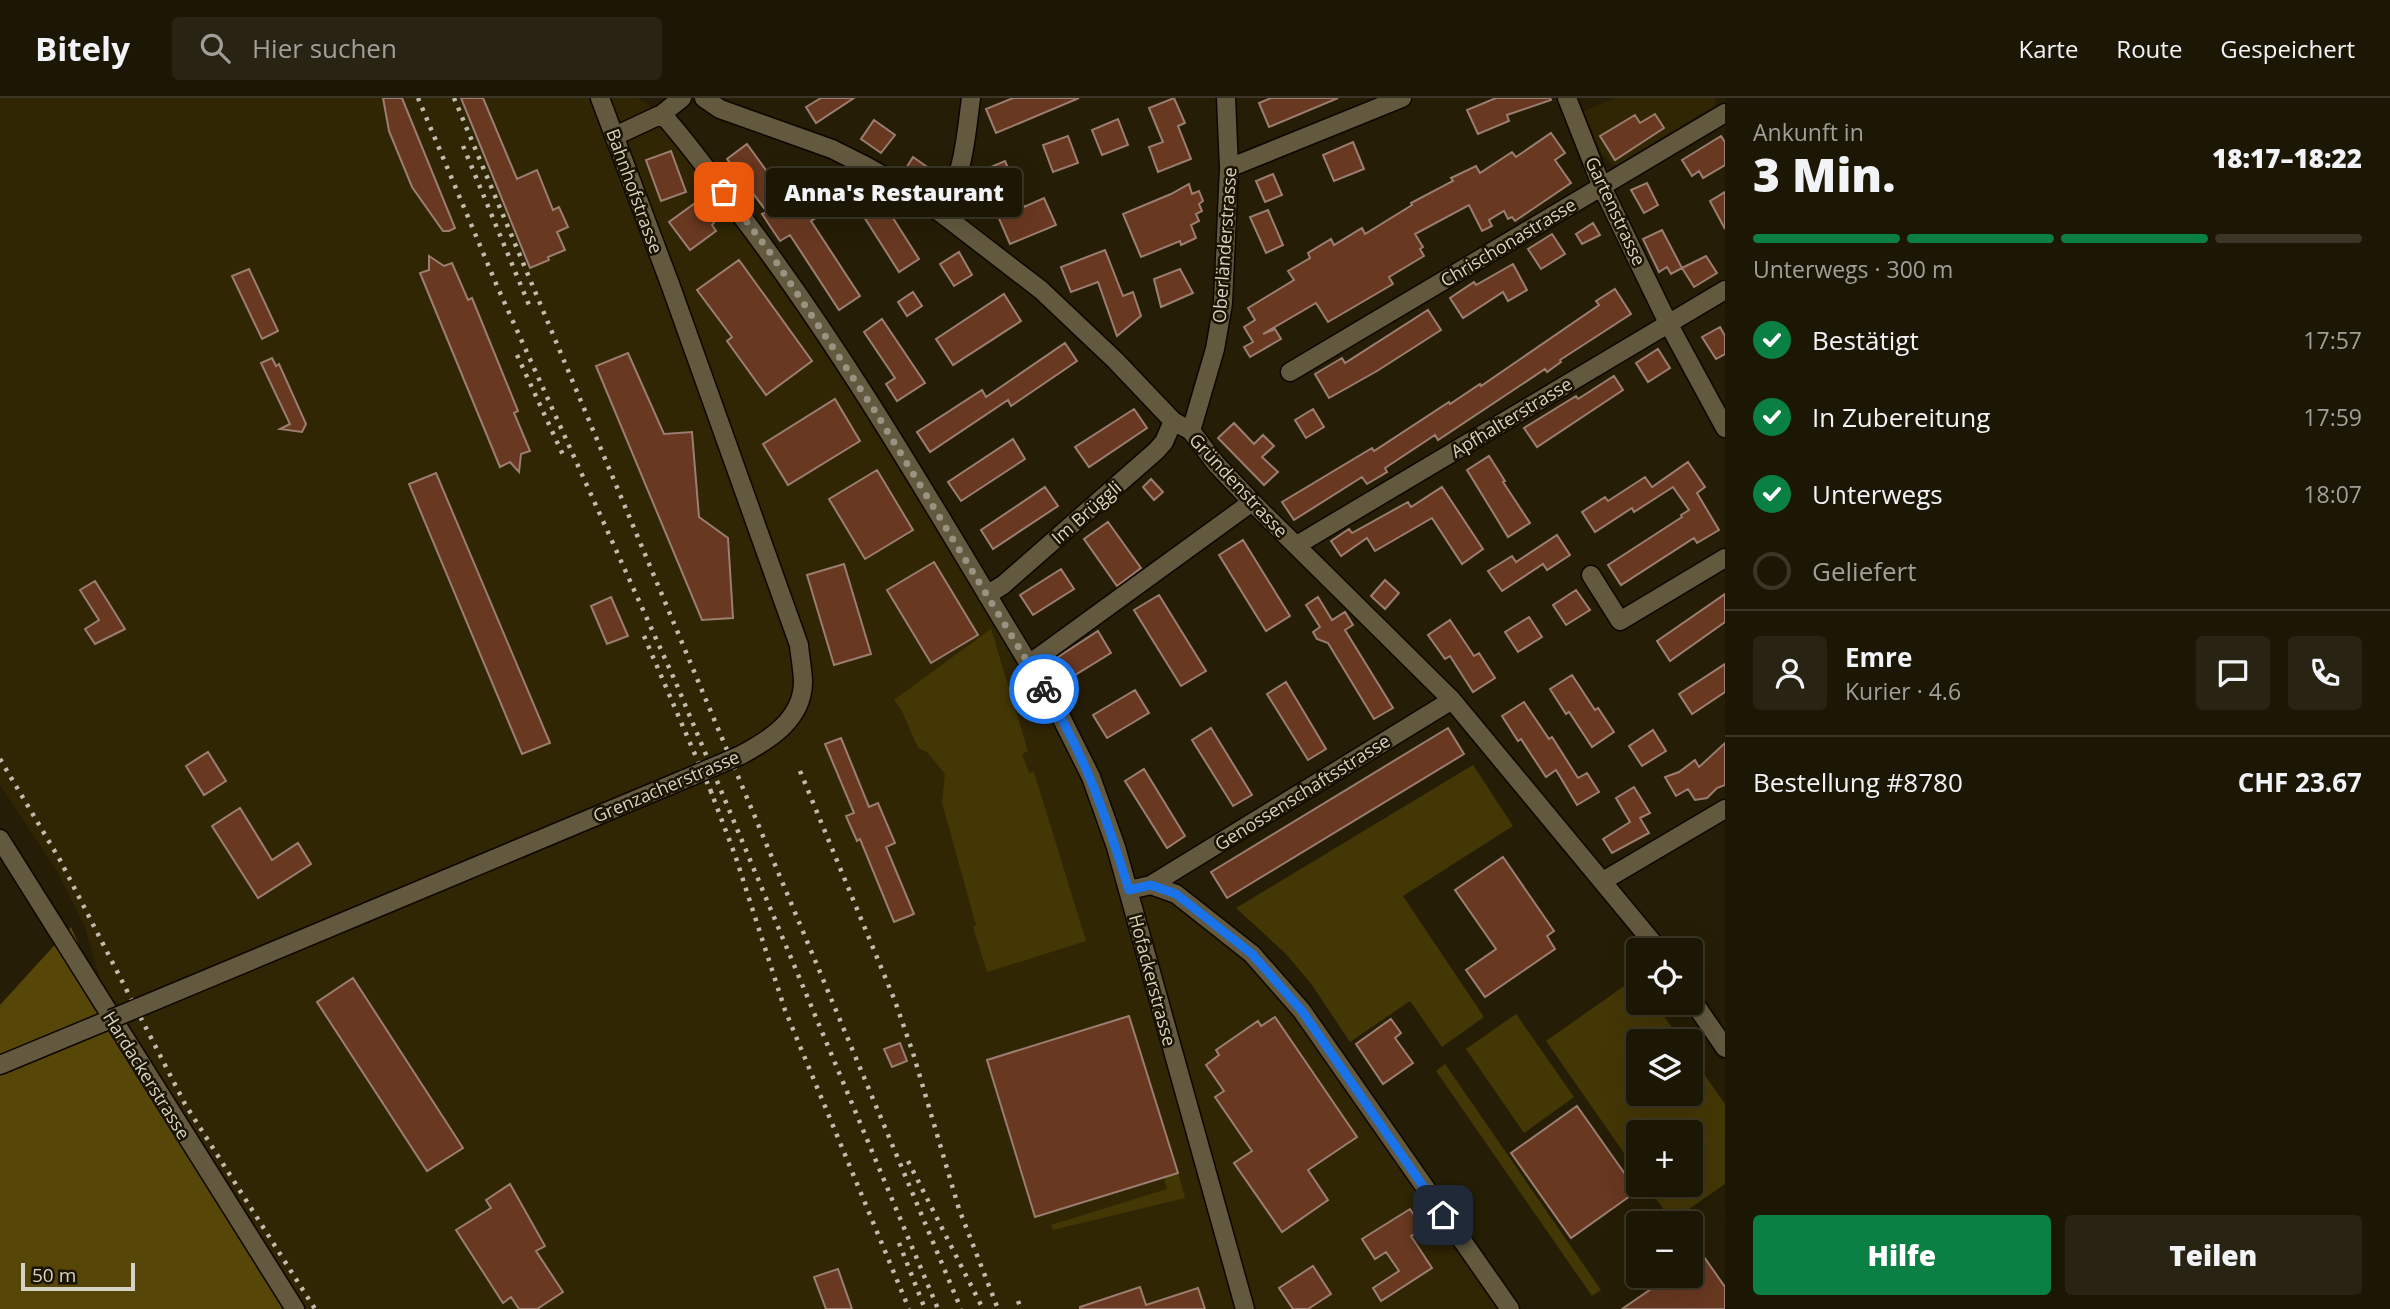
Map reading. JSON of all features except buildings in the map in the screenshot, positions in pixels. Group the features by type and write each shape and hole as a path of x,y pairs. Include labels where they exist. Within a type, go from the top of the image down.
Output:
{"street":[{"name":"Bahnhofstrasse","path":"600,98 670,284"},
{"path":"615,136 662,114 682,98"},
{"name":"Gründenstrasse","path":"704,98 720,109 855,160 903,187 1041,290 1115,360 1173,421 1191,431 1216,464 1252,502 1452,700 1649,938"},
{"path":"941,213 962,166 971,98"},
{"name":"Oberländerstrasse","path":"1191,431 1215,349 1223,303 1230,168 1226,98"},
{"path":"1230,168 1402,98"},
{"name":"Gartenstrasse","path":"1567,98 1602,187 1668,323 1725,428"},
{"path":"1722,98 1725,105"},
{"name":"Chrischonastrasse","path":"1290,372 1725,113"},
{"name":"Hofackerstrasse","path":"662,114 680,133 769,251 824,332 1060,715 1091,777 1129,890 1245,1309"},
{"name":"Grenzacherstrasse","path":"0,1065 741,755 780,731 793,716 803,683 799,645 670,284"},
{"name":"Apfhalterstrasse","path":"1297,545 1725,290"},
{"name":"Im Brüggli","path":"987,595 1156,452 1164,442 1173,421"},
{"path":"1029,664 1252,502"},
{"path":"1591,575 1620,621 1725,558"},
{"name":"Genossenschaftsstrasse","path":"1129,890 1151,885 1452,700"},
{"path":"1603,881 1725,809"},
{"name":"Hardackerstrasse","path":"0,839 295,1309"},
{"path":"1151,885 1176,894 1252,954 1302,1011 1510,1309"},
{"path":"1702,1015 1725,1048"}],"shaded area":[{"path":"0,98 638,98 662,114 769,251 1060,715 1129,890 1151,885 1252,954 1510,1309 295,1309 111,1019 85,927 57,871 0,785"},
{"path":"1615,98 1716,98 1714,106 1613,165 1602,155 1584,111"},
{"path":"991,629 1028,751 1022,754 1029,773 1034,772 1086,941 987,972 942,803 945,774 927,752 918,748 902,711 894,700"},
{"path":"1473,765 1513,826 1403,896 1484,1017 1442,1047 1410,1001 1350,1042 1312,985 1286,954 1236,908"},
{"path":"71,927 111,1019 295,1309 0,1309 0,1005"},
{"path":"1626,985 1626,1015 1663,1015 1673,1029 1626,1029 1626,1106 1703,1106 1703,1072 1725,1104 1725,1184 1686,1211 1665,1211 1655,1197 1703,1197 1703,1120 1626,1120 1626,1156 1546,1041"},
{"path":"1516,1014 1574,1097 1524,1133 1466,1049"},
{"path":"1445,1064 1601,1290 1592,1296 1436,1071"},
{"path":"1178,1173 1185,1198 1053,1230 1051,1225 1167,1189 1164,1177"}],"railway":[{"path":"418,98 497,286 676,683 938,1309"},
{"path":"454,98 961,1309"},
{"path":"463,146 529,305"},
{"path":"517,355 564,457"},
{"path":"644,636 712,794"},
{"path":"0,759 60,860 185,1104 315,1309"},
{"path":"800,771 895,1001 959,1209 998,1309"},
{"path":"710,789 735,855 785,1010 909,1309"},
{"path":"908,1161 983,1309"},
{"path":"899,1243 925,1309"},
{"path":"1018,1301 1021,1309"}],"way so far":[{"path":"724,192 769,251 875,411 1044,689"}],"place":[{"name":"Anna's Restaurant","path":"724,192"}],"route":[{"path":"1044,689 1091,777 1129,890 1151,885 1176,894 1252,954 1302,1011 1443,1215"}]}
